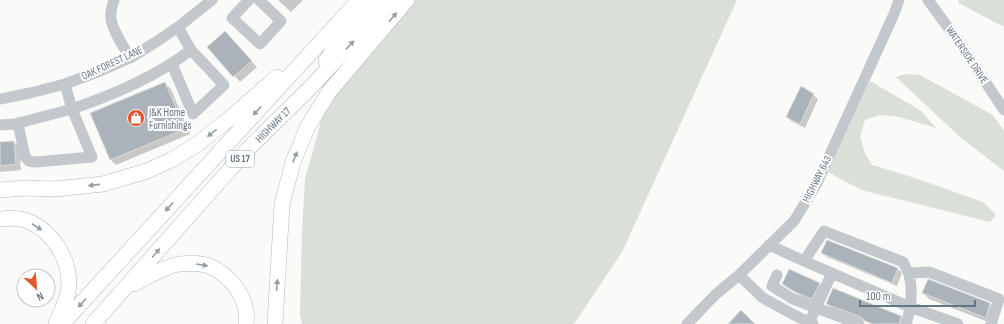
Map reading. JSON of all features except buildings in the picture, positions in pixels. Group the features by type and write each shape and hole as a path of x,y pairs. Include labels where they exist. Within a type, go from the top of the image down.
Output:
{"highway":[{"name":"HIGHWAY 17","path":"62,324 359,0"},
{"path":"310,88 336,44 377,0"},
{"name":"HIGHWAY 17","path":"93,324 250,148 310,88 392,0"},
{"path":"274,324 282,204 293,162 308,126 329,92 407,0"},
{"path":"0,190 25,188 56,189 103,184 147,170 171,160 196,145 228,120 337,25"},
{"path":"0,219 10,218 24,220 36,225 54,240 60,250 68,277 68,291 65,303 56,324"},
{"path":"126,288 164,268 178,264 208,266 222,274 236,288 244,303 246,324"}],"street":[{"path":"114,0 111,9 111,19 114,29 130,58"},
{"name":"OAK FOREST LANE","path":"0,99 65,84 130,58 178,27 212,0"},
{"path":"249,0 232,18 260,44 281,22 259,0"},
{"name":"HIGHWAY 643","path":"687,324 794,221 817,183 899,0"},
{"name":"WATERSIDE DRIVE","path":"928,0 958,41 1004,110"},
{"path":"172,64 193,114 224,85 191,50 178,27"},
{"path":"0,125 18,123 72,109 106,97 142,81 172,64 191,50"},
{"path":"18,123 25,157 29,161 36,162 92,157 72,109 65,84"},
{"path":"804,261 824,231 904,262 911,288 910,307 906,324"},
{"path":"769,245 910,307 958,324"},
{"path":"908,274 929,272 999,299 991,324"},
{"path":"739,275 763,298 811,323 832,273"},
{"path":"777,275 772,286 793,299 859,324"}],"shaded area":[{"path":"407,0 737,0 622,252 574,324 302,324 300,315 305,179 329,92"},
{"path":"958,0 1004,0 1004,27 959,3"},
{"path":"905,74 920,75 993,115 1004,131 1004,171 961,138 896,77"},
{"path":"870,81 920,110 936,128 899,117 880,115 865,120 860,137 865,153 872,165 915,178 983,202 996,215 990,222 865,191 828,172"}],"place":[{"name":"J&K Home Furnishings","path":"136,118"}]}
